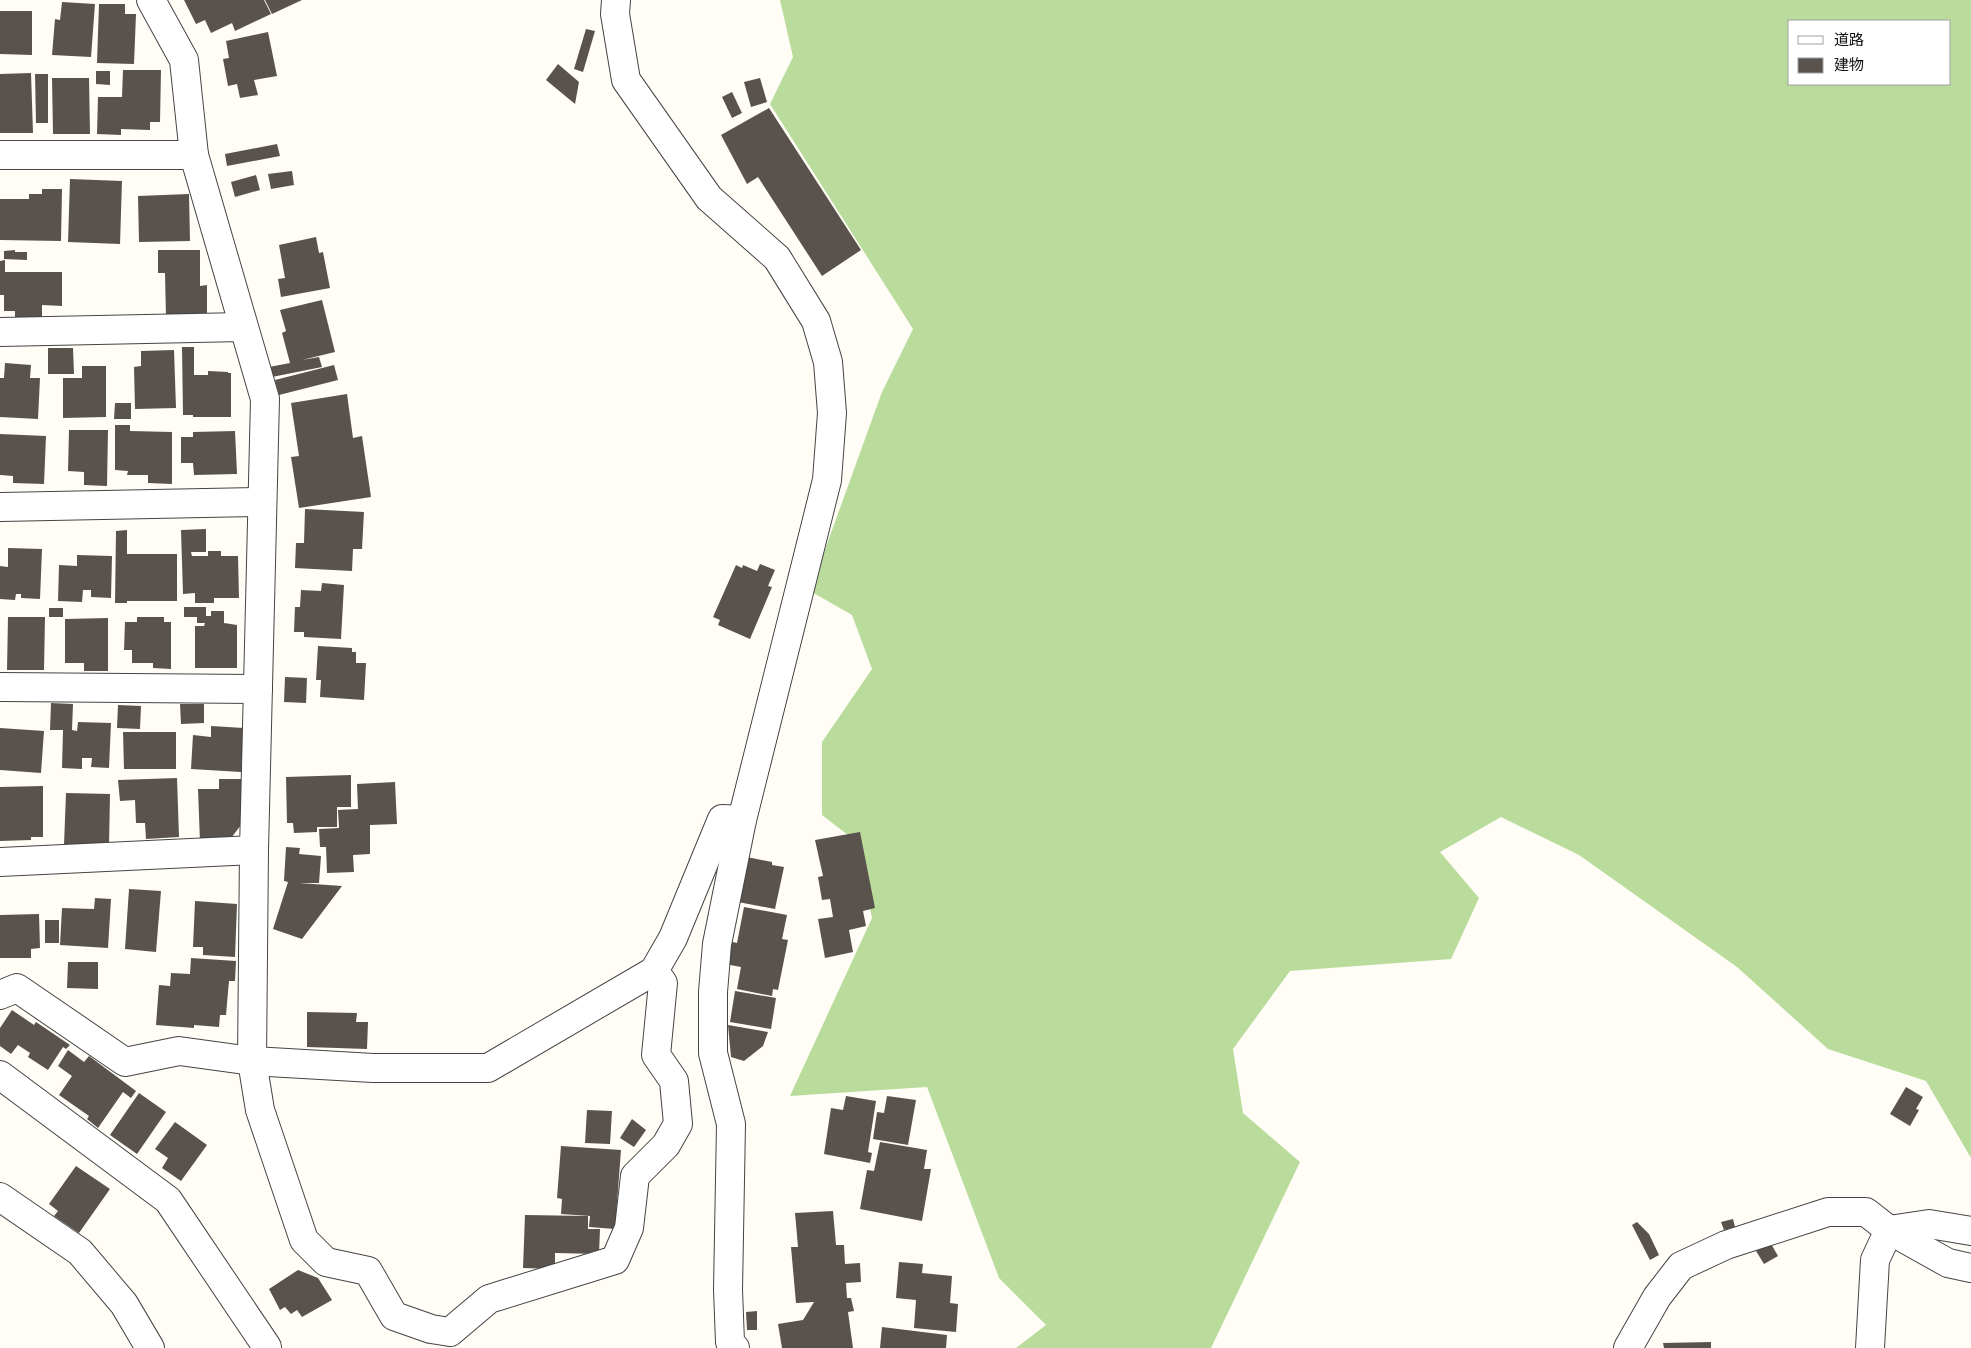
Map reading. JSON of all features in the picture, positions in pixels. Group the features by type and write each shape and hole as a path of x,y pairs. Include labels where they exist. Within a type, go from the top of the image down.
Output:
{"street":[{"path":"152,0 184,60 194,155 265,400 254,850 252,1061 260,1110 304,1240 326,1262 368,1271 394,1316 431,1329 450,1332 489,1299 615,1260 630,1228 636,1176 666,1145 678,1124 674,1082 656,1055 663,983 654,971"},
{"path":"616,0 615,14 626,80 709,198 777,258 816,321 828,362 832,413 828,480 742,820 717,944 712,992 713,1054 732,1124 728,1290 730,1342 735,1348"},
{"path":"0,155 194,155"},
{"path":"0,332 244,327"},
{"path":"0,507 262,502"},
{"path":"0,687 258,689"},
{"path":"0,995 17,988 125,1062 179,1051 252,1061 373,1068 488,1068 654,971 674,938 722,819 742,820"},
{"path":"0,862 254,850"},
{"path":"0,1075 168,1200 267,1347"},
{"path":"0,1197 80,1252 124,1304 150,1348"},
{"path":"1628,1348 1657,1296 1681,1266 1726,1245 1828,1212 1866,1212 1889,1230 1948,1264 1971,1268"},
{"path":"1889,1230 1929,1224 1971,1231"},
{"path":"1870,1348 1875,1260 1889,1230"}],"green space":[{"path":"780,0 1971,0 1971,1158 1926,1081 1828,1049 1737,967 1579,855 1501,817 1440,852 1479,898 1451,959 1290,971 1233,1049 1243,1113 1300,1162 1211,1348 1016,1348 1046,1325 999,1278 927,1087 790,1096 872,918 857,842 822,815 822,742 872,669 852,615 810,591 882,392 913,329 770,104 793,57"}],"building":[{"path":"184,0 264,0 271,14 235,31 232,23 211,33 205,20 196,24"},
{"path":"265,0 302,0 272,14"},
{"path":"62,2 95,4 91,57 52,55 55,19 60,20"},
{"path":"99,4 125,4 125,14 136,14 134,64 97,63"},
{"path":"0,11 32,11 32,55 0,54"},
{"path":"586,29 595,31 583,72 574,69"},
{"path":"268,32 277,76 254,80 258,95 240,98 237,84 228,86 223,59 229,58 226,41"},
{"path":"558,64 579,82 575,104 546,80"},
{"path":"123,70 161,70 160,122 150,122 150,130 121,129 121,135 97,134 98,97 122,97"},
{"path":"96,71 110,71 110,85 96,84"},
{"path":"31,73 33,133 0,133 0,74"},
{"path":"35,74 48,74 48,123 36,123"},
{"path":"52,78 89,78 90,134 53,134"},
{"path":"760,78 767,102 751,107 744,82"},
{"path":"732,92 742,113 732,118 722,97"},
{"path":"769,108 861,250 822,276 758,177 747,184 721,135"},
{"path":"277,144 280,156 227,166 225,154"},
{"path":"292,171 294,185 271,189 268,174"},
{"path":"256,175 260,190 235,197 231,182"},
{"path":"70,179 122,181 120,244 68,242"},
{"path":"42,189 62,189 61,241 0,240 0,199 29,199 29,194 42,194"},
{"path":"189,194 190,241 139,242 138,196"},
{"path":"316,237 319,253 323,252 330,288 281,297 278,279 285,278 279,245"},
{"path":"15,250 15,252 27,252 27,260 4,259 4,251"},
{"path":"158,250 200,250 200,286 207,285 207,317 166,317 165,273 158,273"},
{"path":"5,260 5,272 62,272 62,306 42,305 42,318 15,319 15,311 4,311 4,295 0,295 0,261"},
{"path":"322,300 335,352 302,360 319,357 322,367 272,377 269,367 290,363 282,333 286,331 280,310"},
{"path":"182,347 194,347 194,375 208,375 208,371 231,373 231,417 193,417 193,415 183,415"},
{"path":"48,348 73,348 74,374 48,374"},
{"path":"174,350 176,408 135,409 134,367 141,366 141,351"},
{"path":"5,363 31,365 30,378 40,378 38,419 0,417 0,378 4,378"},
{"path":"334,365 338,380 279,395 275,380"},
{"path":"82,366 106,366 106,417 63,418 63,378 82,378"},
{"path":"347,394 353,438 362,436 371,497 299,508 291,457 299,456 291,403"},
{"path":"115,403 131,403 131,419 114,419"},
{"path":"115,425 130,425 130,431 172,432 172,484 148,483 148,475 127,475 128,471 115,470"},
{"path":"69,430 108,430 107,486 84,485 84,472 68,471"},
{"path":"235,431 237,474 194,475 193,463 181,463 181,437 193,437 193,432"},
{"path":"0,434 46,436 44,484 13,483 13,476 0,475"},
{"path":"305,509 364,512 362,549 353,549 352,571 295,568 296,543 304,543"},
{"path":"206,529 206,552 191,552 192,556 208,556 208,551 221,551 221,556 238,556 239,598 214,598 214,603 195,603 195,593 183,594 181,530"},
{"path":"127,530 127,554 177,554 177,601 127,601 127,603 115,603 116,531"},
{"path":"8,548 42,549 40,599 21,598 21,594 16,594 15,600 0,599 0,566 8,567"},
{"path":"77,555 112,556 111,598 91,597 91,590 83,590 82,602 58,601 59,565 77,566"},
{"path":"760,564 775,570 768,586 772,587 750,639 718,625 720,620 713,617 736,565 742,568 743,565 757,571"},
{"path":"322,583 344,585 341,639 304,637 304,632 294,632 295,607 300,607 301,590 321,591"},
{"path":"184,607 206,607 206,616 211,616 211,611 224,611 224,623 237,625 237,668 195,668 195,626 204,626 205,623 197,623 197,617 184,617"},
{"path":"49,608 63,608 63,617 49,617"},
{"path":"8,617 45,617 44,670 7,670"},
{"path":"137,617 164,617 164,622 171,622 171,669 153,668 153,663 132,663 132,650 124,650 125,622 137,622"},
{"path":"108,618 108,671 84,671 84,663 65,663 65,619"},
{"path":"318,646 352,648 352,652 356,652 356,663 366,663 364,700 320,697 321,680 316,680"},
{"path":"285,677 307,678 306,703 284,702"},
{"path":"51,703 73,704 72,730 77,731 78,722 111,723 109,768 91,767 92,758 82,758 82,769 62,768 63,730 50,730"},
{"path":"180,704 204,704 204,723 181,724"},
{"path":"118,705 141,706 140,729 117,728"},
{"path":"211,726 244,728 241,772 191,769 193,735 211,737"},
{"path":"0,728 44,731 41,773 0,770"},
{"path":"123,732 176,732 176,769 124,769"},
{"path":"351,775 351,807 337,807 337,827 317,827 317,832 294,833 293,823 287,823 286,777"},
{"path":"177,778 179,837 146,839 145,823 136,823 135,800 120,801 118,780"},
{"path":"219,779 241,779 241,825 228,842 200,842 198,789 219,789"},
{"path":"395,782 397,824 370,825 370,854 353,855 354,872 327,873 326,847 320,847 319,829 339,828 338,810 358,809 357,784"},
{"path":"43,786 43,837 31,837 31,840 0,841 0,787"},
{"path":"66,793 110,794 109,846 64,845"},
{"path":"860,832 875,908 863,911 866,926 849,930 853,952 825,958 818,919 833,917 830,899 822,900 818,877 823,876 815,840"},
{"path":"286,847 300,848 299,854 321,856 319,883 299,883 342,886 302,939 273,929 288,882 284,881"},
{"path":"747,857 772,862 772,865 784,867 775,909 738,902"},
{"path":"129,889 161,891 156,952 125,949"},
{"path":"95,898 111,899 108,948 60,945 62,908 94,909"},
{"path":"195,901 237,904 235,957 203,955 203,947 193,947"},
{"path":"744,907 787,915 782,939 788,940 778,990 773,989 772,996 737,989 741,967 725,964 729,941 737,943"},
{"path":"39,914 40,948 31,949 31,958 0,958 0,915"},
{"path":"45,920 59,920 59,943 45,943"},
{"path":"191,958 236,961 235,981 229,981 226,1015 220,1015 219,1027 194,1025 194,1028 156,1025 159,985 170,986 171,973 190,974"},
{"path":"68,962 98,962 98,989 67,988"},
{"path":"735,991 776,998 771,1029 730,1022"},
{"path":"12,1010 34,1025 36,1022 70,1045 66,1049 63,1047 48,1070 28,1057 30,1053 18,1045 11,1054 0,1046 0,1028"},
{"path":"307,1012 357,1013 356,1022 368,1022 367,1049 307,1047"},
{"path":"728,1025 768,1032 763,1046 744,1061 731,1057"},
{"path":"68,1050 84,1062 89,1056 136,1091 131,1098 123,1092 98,1128 87,1119 89,1116 59,1095 72,1076 58,1066"},
{"path":"1906,1087 1923,1097 1916,1109 1919,1110 1910,1126 1890,1114"},
{"path":"139,1093 166,1112 137,1154 110,1135"},
{"path":"846,1096 876,1101 868,1152 872,1153 870,1163 824,1154 831,1108 843,1110"},
{"path":"887,1096 916,1100 908,1145 873,1139 877,1112 884,1113"},
{"path":"587,1110 612,1111 610,1144 585,1143"},
{"path":"632,1119 646,1130 634,1147 620,1138"},
{"path":"175,1122 207,1145 181,1181 162,1168 168,1158 155,1149"},
{"path":"880,1142 927,1150 924,1169 931,1169 922,1221 860,1209 867,1170 874,1171"},
{"path":"561,1146 621,1150 615,1229 589,1227 590,1216 561,1214 562,1199 557,1198"},
{"path":"76,1166 110,1189 79,1233 54,1216 58,1211 49,1204"},
{"path":"833,1211 836,1245 844,1245 845,1264 860,1263 861,1282 846,1283 847,1298 851,1298 854,1311 848,1312 853,1348 782,1348 778,1324 803,1320 814,1302 796,1303 791,1247 798,1247 795,1213"},
{"path":"525,1215 588,1216 588,1229 600,1229 599,1254 555,1253 555,1269 523,1268"},
{"path":"1733,1219 1735,1227 1724,1230 1721,1222"},
{"path":"1637,1222 1649,1234 1659,1255 1650,1260 1632,1225"},
{"path":"1770,1242 1778,1256 1764,1264 1756,1251"},
{"path":"899,1262 923,1264 922,1273 952,1276 950,1303 958,1304 956,1332 914,1328 916,1300 896,1298"},
{"path":"298,1270 318,1278 332,1300 302,1317 297,1310 291,1314 285,1307 280,1310 269,1289"},
{"path":"757,1311 757,1330 747,1330 746,1312"},
{"path":"882,1327 947,1335 946,1348 880,1348"},
{"path":"1711,1342 1711,1348 1664,1348 1663,1343"}]}
